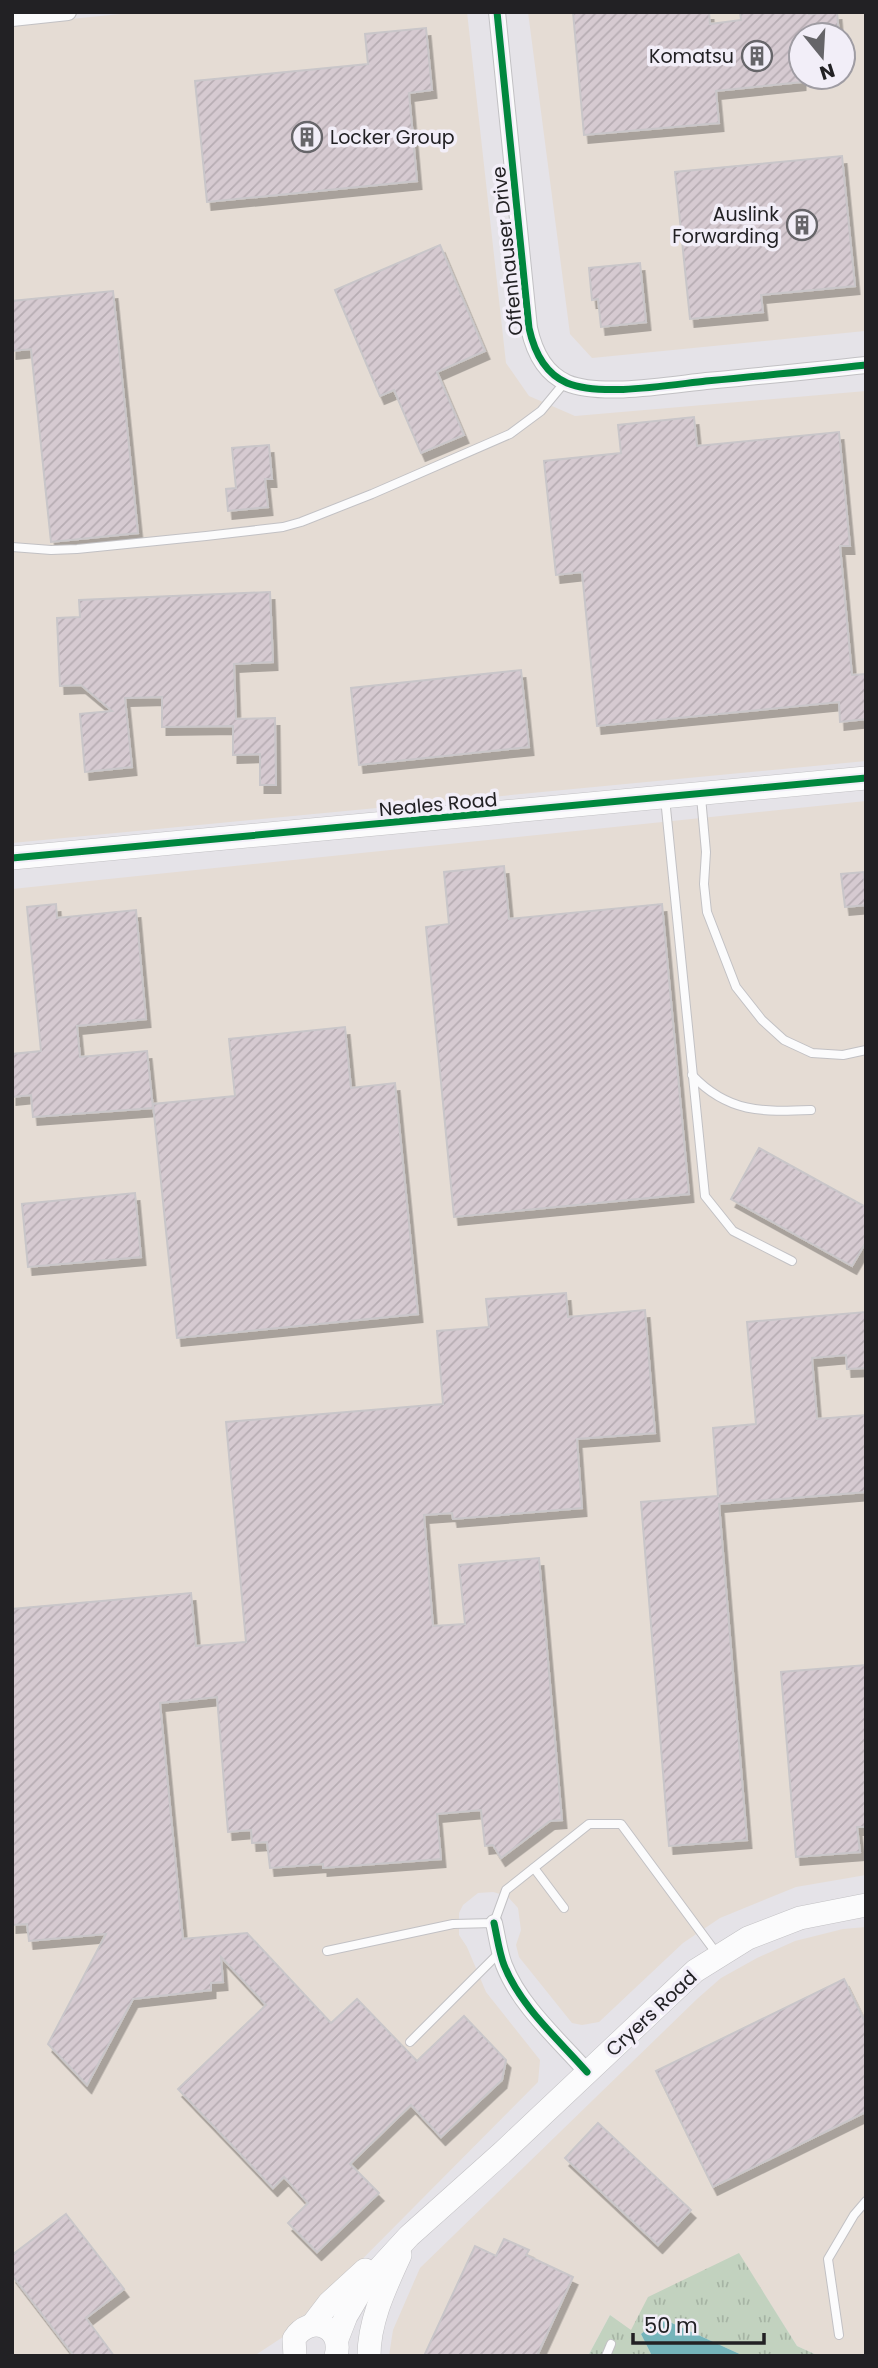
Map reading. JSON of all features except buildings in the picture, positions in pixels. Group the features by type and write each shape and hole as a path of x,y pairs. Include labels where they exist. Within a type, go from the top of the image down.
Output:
{"main road":[{"name":"Neales Road","path":"12,858 866,778"},
{"name":"Cryers Road","path":"288,2353 299,2332 313,2324 329,2303 409,2236 695,1970 748,1938 800,1918 866,1905"},
{"name":"Cryers Road","path":"336,2351 345,2316 365,2284 409,2236"},
{"path":"369,2356 380,2299 409,2236"},
{"name":"Cryers Road","path":"313,2324 326,2327 336,2351"}],"street":[{"path":"12,19 68,12"},
{"name":"Offenhauser Drive","path":"497,12 529,328 533,347 541,361 565,382"},
{"path":"565,382 580,387 643,387 866,365"},
{"path":"494,1923 503,1963 513,1983 527,2005 587,2072"}],"lane":[{"path":"12,547 51,551 190,538 301,522 510,434 541,411 565,382"},
{"path":"701,794 707,912 736,987 762,1020 784,1040 812,1053 842,1055 866,1050"},
{"path":"665,798 705,1196 733,1231 792,1261"},
{"path":"692,1075 705,1089 729,1103 765,1112 811,1110"},
{"path":"327,1951 453,1924 494,1923 506,1890 589,1824 621,1824 718,1956"},
{"path":"534,1868 564,1908"},
{"path":"410,2042 500,1952"},
{"path":"839,2336 828,2259 854,2215 866,2201"},
{"path":"606,2356 611,2344"}],"shaded area":[{"path":"140,12 467,12 506,363 529,396 575,416 866,391 866,761 12,843 12,25"},
{"path":"528,12 865,12 865,331 592,358 570,334"},
{"path":"866,801 866,1875 796,1887 720,1918 683,1943 599,2022 582,2025 572,2023 519,1957 516,1945 521,1930 518,1908 507,1896 493,1892 478,1893 463,1905 459,1913 459,1935 486,1992 540,2060 538,2082 289,2333 254,2356 12,2356 12,889"},
{"path":"866,1927 866,2356 819,2356 797,2346 739,2254 631,2331 610,2315 588,2356 389,2356 393,2330 420,2268 697,1999 721,1978 795,1941 843,1929"}],"green space":[{"path":"739,2253 797,2346 819,2356 744,2356 661,2318 641,2334 652,2356 588,2356 610,2315 631,2330 648,2297"}],"water":[{"path":"661,2318 744,2356 652,2356 641,2334"}],"cycle path":[{"path":"497,12 529,328 537,353 552,373 567,383 581,387 616,390 866,365"},
{"path":"12,858 866,778"},
{"path":"494,1923 499,1949 511,1980 541,2022 587,2072"}],"place":[{"name":"Komatsu","path":"757,56"},
{"name":"Locker Group","path":"307,137"},
{"name":"Auslink Forwarding","path":"802,225"}]}
